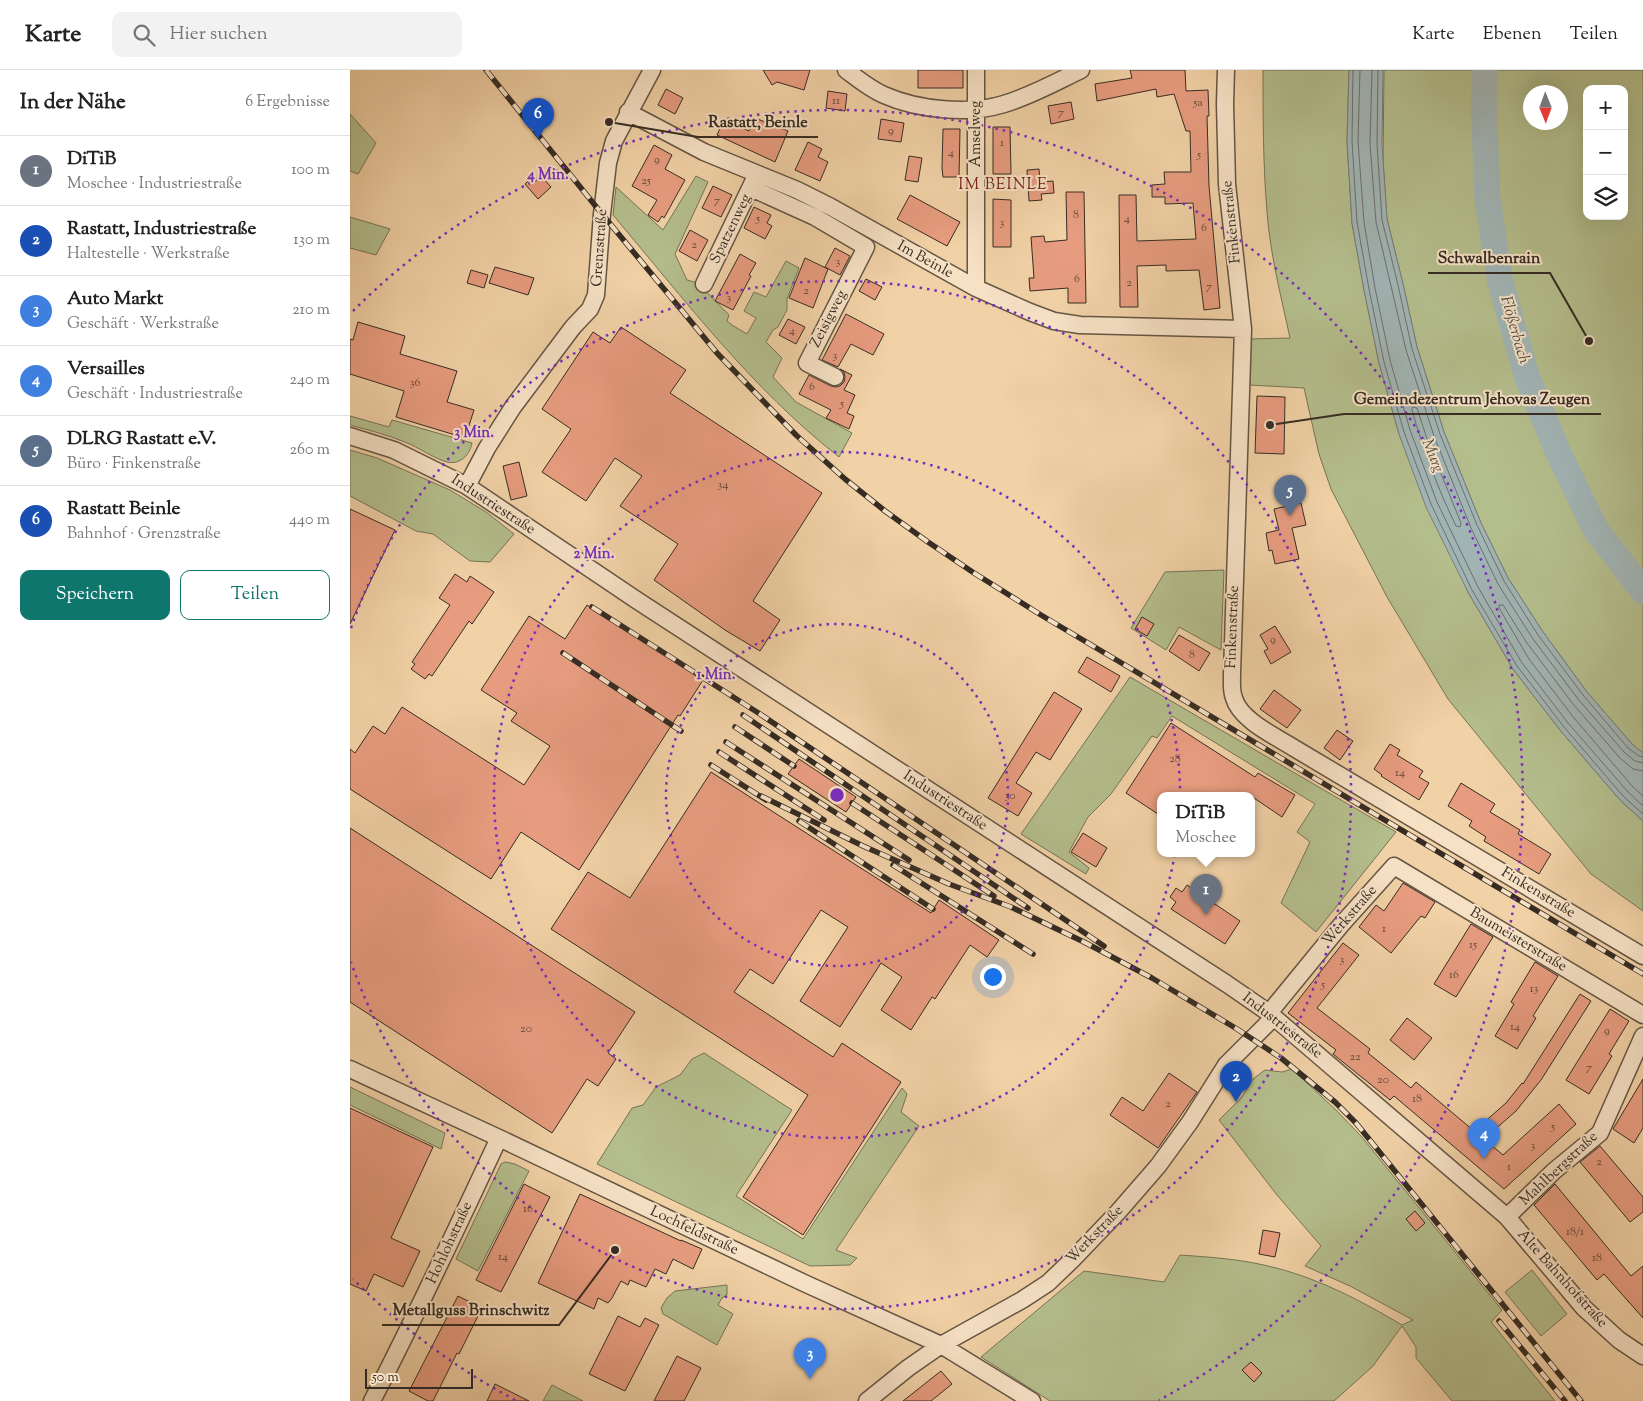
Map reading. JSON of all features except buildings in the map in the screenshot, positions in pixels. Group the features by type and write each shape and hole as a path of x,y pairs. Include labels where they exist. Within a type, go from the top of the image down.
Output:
{"street":[{"name":"Grenzstraße","path":"467,486 487,448 513,407 573,327 594,303 608,163 614,141 652,70"},
{"path":"846,70 861,82 884,95 901,101 937,108 975,109 1005,104 1081,70"},
{"name":"Amselweg","path":"976,70 976,288"},
{"name":"Finkenstraße","path":"1226,70 1227,184 1243,329 1232,674 1233,697 1237,706 1252,721 1294,748 1643,956"},
{"name":"Im Beinle","path":"628,112 704,152 866,247"},
{"name":"Im Beinle","path":"754,181 831,207 976,288 1054,321 1080,325 1243,329"},
{"name":"Spatzenweg","path":"704,284 754,181"},
{"name":"Zeisigweg","path":"835,378 807,364 866,247"},
{"name":"Industriestraße","path":"350,436 394,450 467,486 638,601 1227,984 1271,1015 1507,1217"},
{"name":"Werkstraße","path":"867,1401 908,1368 941,1345 1022,1300 1048,1282 1073,1259 1118,1212 1158,1166 1190,1122 1226,1065 1271,1015 1341,925 1394,866"},
{"name":"Baumeisterstraße","path":"1394,866 1643,1015"},
{"name":"Mahlbergstraße","path":"1507,1217 1554,1171 1600,1133 1643,1036"},
{"name":"Lochfeldstraße","path":"350,1069 500,1138 804,1283 941,1345 1032,1401"},
{"name":"Hohlohstraße","path":"372,1401 449,1248 500,1138"},
{"name":"Alte Bahnhofstraße","path":"1507,1217 1584,1308 1619,1340 1643,1356"}],"green space":[{"path":"1263,70 1349,70 1347,141 1352,223 1379,363 1399,434 1468,592 1513,669 1560,730 1620,800 1643,821 1643,911 1591,874 1448,699 1387,597 1331,489 1319,454 1304,388 1250,385 1250,339 1290,338 1268,227 1264,158"},
{"path":"1384,70 1480,70 1482,196 1496,280 1523,375 1554,452 1592,530 1612,561 1643,599 1643,753 1632,744 1587,692 1543,632 1508,578 1481,523 1444,432 1417,347 1387,219 1383,162"},
{"path":"1489,70 1643,70 1643,589 1617,552 1562,450 1534,373 1507,280 1492,195 1488,103"},
{"path":"350,114 376,143 358,174 350,171"},
{"path":"696,176 708,182 675,254 687,280 698,283 729,315 727,321 747,334 756,318 744,311 754,292 766,297 786,261 799,268 787,299 787,310 778,327 773,330 766,342 782,358 773,377 796,402 852,433 839,457 807,431 748,373 693,311 613,215 616,187 663,230"},
{"path":"350,217 390,229 376,255 350,248"},
{"path":"350,416 389,427 392,420 472,443 464,458 452,463 447,462 405,442 350,425"},
{"path":"350,450 377,458 450,490 486,512 514,534 490,562 470,561 433,534 416,531 350,496"},
{"path":"1224,570 1221,650 1179,627 1166,650 1131,628 1165,572"},
{"path":"1130,677 1396,832 1316,932 1281,903 1310,842 1297,832 1315,804 1172,716 1157,738 1152,736 1111,794 1088,817 1069,852 1089,868 1086,874 1021,834"},
{"path":"704,1053 792,1110 736,1196 803,1239 902,1088 907,1094 901,1112 919,1126 836,1250 857,1258 850,1265 810,1266 597,1164 632,1108 643,1105 656,1087 680,1075 692,1059"},
{"path":"1292,1069 1361,1136 1502,1310 1491,1322 1555,1401 1452,1401 1416,1358 1416,1347 1402,1326 1373,1366 1334,1401 1050,1401 981,1357 1084,1271 1164,1282 1180,1255 1235,1260 1286,1271 1337,1290 1402,1325 1413,1320 1350,1286 1305,1266 1321,1246 1277,1195 1219,1120 1242,1097 1253,1079 1265,1070 1282,1072"},
{"path":"350,1087 445,1133 441,1149 350,1105"},
{"path":"505,1162 515,1164 529,1171 478,1271 456,1259 501,1164"},
{"path":"1532,1270 1567,1314 1541,1336 1505,1292"},
{"path":"727,1285 727,1295 722,1298 718,1305 733,1314 717,1345 663,1314 661,1308 667,1298 675,1291"},
{"path":"552,1385 583,1401 543,1401"}],"water":[{"name":"Murg","path":"1349,70 1383,70 1382,144 1387,219 1417,347 1444,432 1481,523 1508,578 1543,632 1587,692 1632,744 1643,753 1643,821 1620,800 1560,730 1513,669 1468,592 1426,507 1399,434 1379,363 1352,223 1347,141"}],"waterway":[{"name":"Flößerbach","path":"1485,70 1484,103 1487,195 1500,281 1527,377 1558,452 1596,530 1643,591"}],"railway":[{"path":"486,70 717,353 796,435 845,479 885,511 974,573 1041,615 1643,974"},
{"path":"592,607 760,714 1104,946"},
{"path":"563,653 681,731"},
{"path":"743,715 1028,908"},
{"path":"735,727 794,766"},
{"path":"726,742 909,860"},
{"path":"719,752 824,820"},
{"path":"711,765 766,800"},
{"path":"761,796 863,846 949,884 1011,907 1084,942 1152,978 1281,1058 1335,1102 1356,1123 1581,1401"},
{"path":"852,803 994,896"},
{"path":"799,821 933,909"},
{"path":"893,865 1033,954"},
{"path":"1499,1321 1565,1401"}],"place":[{"name":"Rastatt, Beinle","path":"609,122"},
{"name":"Rastatt Beinle","path":"538,139"},
{"name":"Schwalbenrain","path":"1589,341"},
{"name":"Gemeindezentrum Jehovas Zeugen","path":"1270,425"},
{"name":"DLRG Rastatt e.V.","path":"1290,516"},
{"name":"DiTiB","path":"1206,915"},
{"name":"Rastatt, Industriestraße","path":"1236,1102"},
{"name":"Versailles","path":"1484,1159"},
{"name":"Metallguss Brinschwitz","path":"615,1250"},
{"name":"Auto Markt","path":"810,1379"}],"district":[{"name":"IM BEINLE","path":"1003,185"}]}
